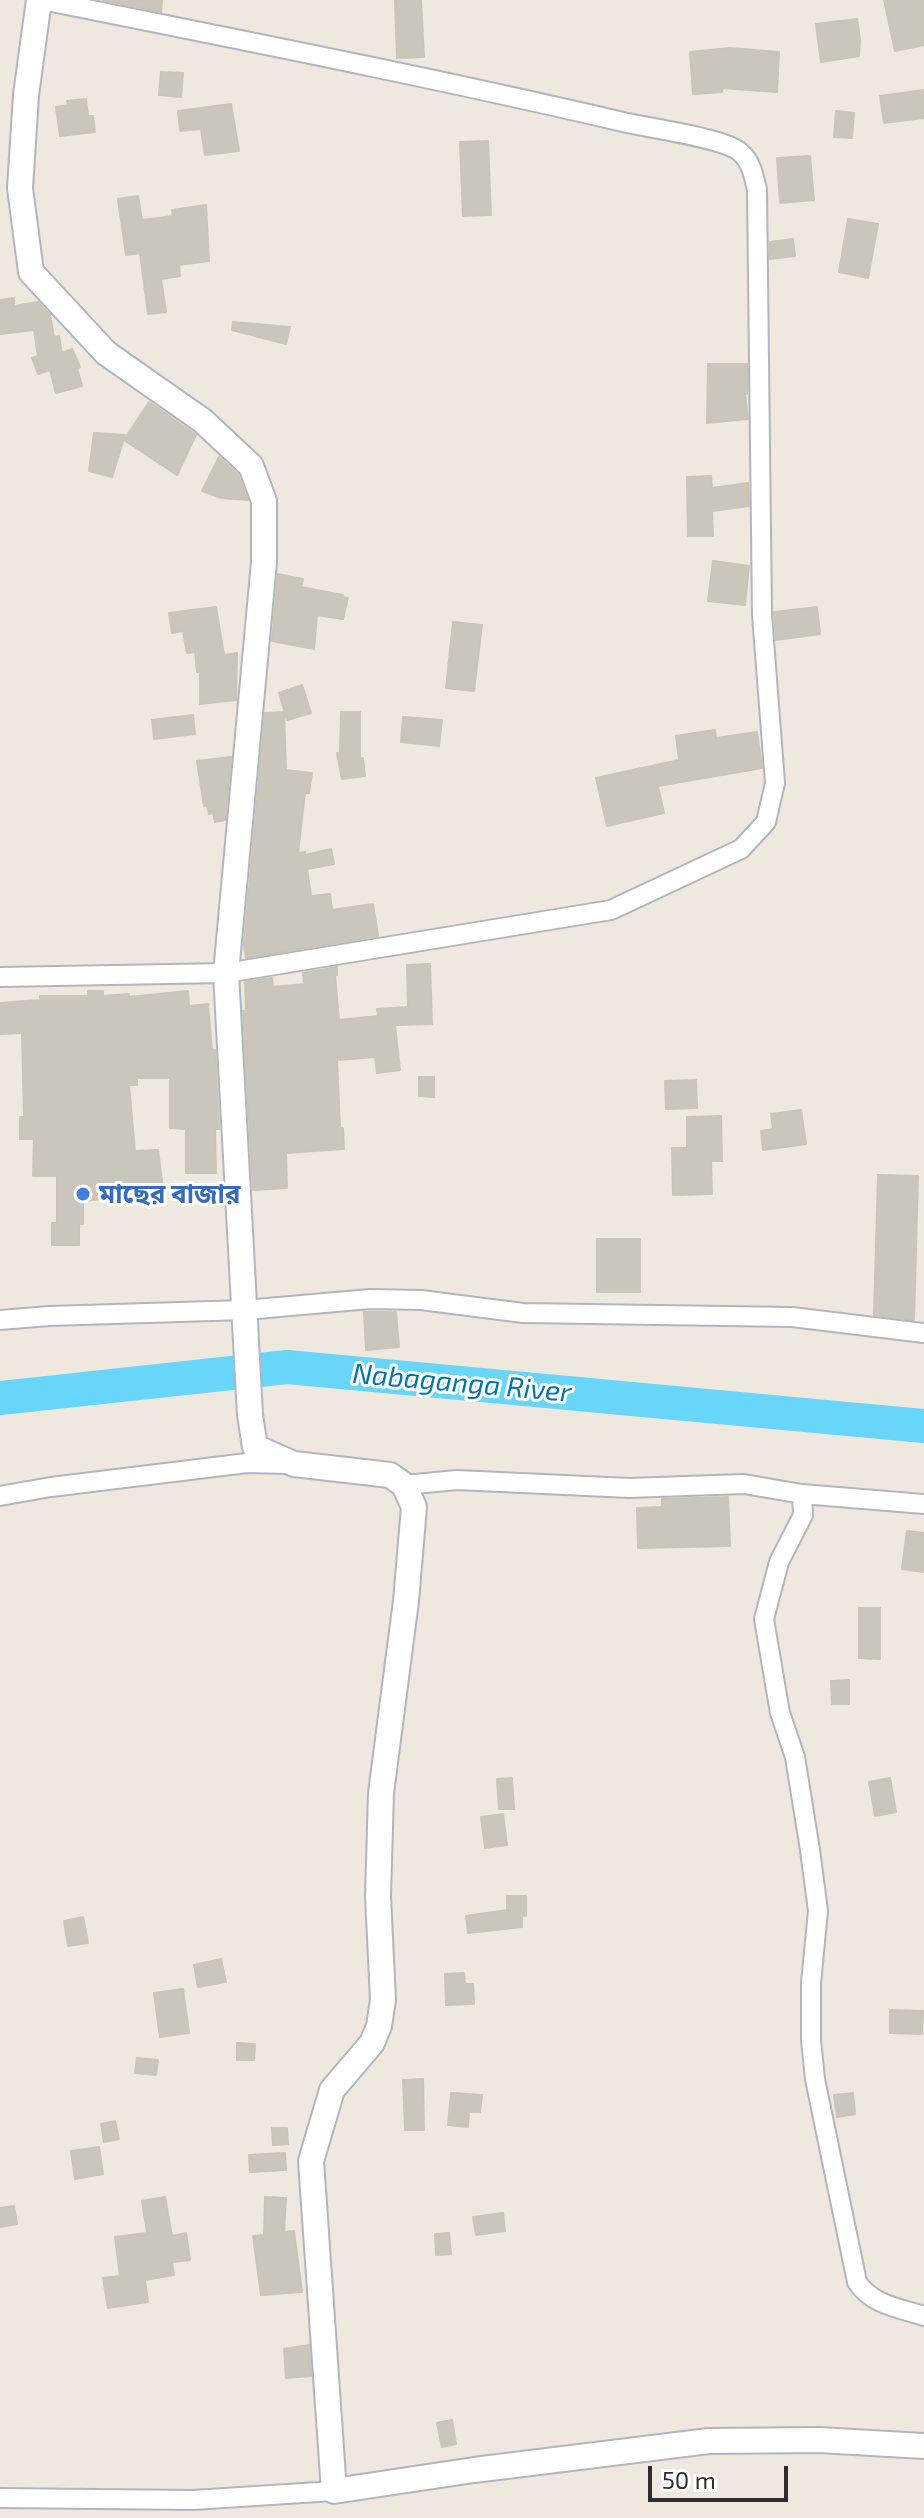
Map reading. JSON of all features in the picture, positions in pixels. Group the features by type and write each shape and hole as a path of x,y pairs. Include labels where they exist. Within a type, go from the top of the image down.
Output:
{"main road":[{"path":"40,0 26,95 20,188 31,272 106,353 203,421 251,466 264,501 264,562 226,973 250,1415 255,1447 294,1464 390,1475 404,1485 414,1507 406,1601 381,1793 378,1896 383,2000 379,2026 372,2043 332,2090 311,2161 334,2491 488,2468 709,2441 819,2440 924,2446"}],"street":[{"path":"0,977 226,973 611,910 741,849 766,822 775,783 762,615 757,190 752,169 740,151 718,141 664,132 423,76 40,0"},
{"path":"0,1320 49,1316 245,1322 370,1299 421,1300 523,1313 792,1317 924,1333"},
{"path":"0,1496 247,1463 294,1464"},
{"path":"404,1485 457,1480 629,1488 744,1484 802,1494 924,1504"},
{"path":"802,1494 803,1515 779,1562 764,1619 780,1713 795,1757 818,1911 811,1983 815,2079 857,2282 865,2296 924,2316"},
{"path":"0,2498 193,2500 334,2491"}],"building":[{"path":"103,0 162,0 161,12"},
{"path":"395,0 421,0 424,57 397,58"},
{"path":"884,0 924,0 924,45 895,51"},
{"path":"857,19 859,56 821,62 816,24"},
{"path":"729,48 779,52 777,92 722,88 722,92 693,94 690,52"},
{"path":"161,72 183,73 181,97 159,95"},
{"path":"924,90 924,118 884,123 880,96"},
{"path":"86,99 88,116 93,116 95,132 60,136 56,107 68,105 67,101"},
{"path":"231,104 239,151 205,155 201,129 180,131 178,111"},
{"path":"836,111 854,113 852,138 834,137"},
{"path":"488,141 491,215 463,216 460,142"},
{"path":"810,156 814,200 780,203 777,158"},
{"path":"138,196 142,220 173,216 172,210 206,205 209,261 179,265 180,276 161,279 166,312 148,314 140,253 126,255 118,199"},
{"path":"848,219 878,224 868,278 839,272"},
{"path":"793,239 795,256 770,259 770,242"},
{"path":"14,298 14,306 38,302 50,315 54,337 59,336 62,353 72,349 80,367 77,368 82,386 56,393 50,370 38,374 32,358 38,356 34,330 0,334 0,300"},
{"path":"233,322 290,327 286,344 232,330"},
{"path":"708,364 747,364 745,394 748,419 707,423"},
{"path":"149,402 196,435 177,475 124,440"},
{"path":"94,433 125,435 112,477 89,471"},
{"path":"219,457 238,475 248,500 222,498 202,491"},
{"path":"711,476 712,488 748,483 749,506 712,511 713,536 688,536 687,477"},
{"path":"713,561 749,566 745,605 708,601"},
{"path":"278,574 303,579 301,587 348,598 343,619 317,615 314,649 272,641"},
{"path":"216,607 224,655 237,653 236,700 200,704 200,672 197,672 195,652 187,653 183,631 172,633 169,613"},
{"path":"817,607 820,634 776,640 774,612"},
{"path":"453,622 482,625 474,691 446,688"},
{"path":"302,685 311,713 287,720 279,693"},
{"path":"284,712 286,770 312,773 309,793 305,793 298,853 305,852 305,855 331,849 334,864 307,869 311,896 330,894 332,910 373,904 378,936 246,958 244,944 265,713"},
{"path":"341,712 360,712 360,759 363,758 365,776 342,779 337,753 340,753"},
{"path":"193,715 195,734 154,739 152,720"},
{"path":"403,717 442,720 439,746 401,742"},
{"path":"715,730 716,738 757,732 762,768 658,786 664,813 607,826 596,778 679,760 676,736"},
{"path":"231,757 225,820 215,822 213,813 209,814 207,805 204,806 197,761"},
{"path":"430,964 432,1024 395,1025 400,1070 377,1073 375,1057 337,1060 344,1149 286,1153 287,1188 253,1190 243,1011 246,1011 245,982 272,978 273,987 304,984 303,973 337,967 339,1020 378,1016 377,1009 408,1007 407,965"},
{"path":"88,991 103,991 103,996 129,994 129,997 188,991 189,1006 208,1004 212,1050 215,1050 219,1129 215,1129 216,1173 186,1173 186,1129 170,1128 170,1078 137,1078 137,1085 129,1085 135,1151 158,1150 163,1189 133,1191 133,1196 83,1201 79,1245 52,1245 52,1223 57,1223 57,1176 33,1176 34,1139 20,1139 20,1117 24,1117 22,1033 0,1034 0,1003 40,1000 40,996 88,996"},
{"path":"419,1077 434,1077 434,1097 419,1096"},
{"path":"696,1080 697,1108 666,1109 665,1081"},
{"path":"801,1110 806,1144 763,1150 761,1131 773,1129 771,1114"},
{"path":"721,1116 722,1161 711,1161 712,1194 673,1195 672,1148 687,1148 687,1117"},
{"path":"878,1175 918,1176 914,1320 874,1315"},
{"path":"597,1239 640,1239 640,1292 597,1292"},
{"path":"364,1312 396,1312 399,1347 366,1350"},
{"path":"728,1497 730,1546 638,1548 637,1508 662,1507 662,1499"},
{"path":"907,1531 924,1533 924,1572 902,1569"},
{"path":"859,1608 880,1608 880,1659 859,1658"},
{"path":"849,1680 849,1704 832,1704 831,1681"},
{"path":"512,1778 514,1809 499,1809 497,1779"},
{"path":"890,1778 896,1812 875,1816 869,1782"},
{"path":"503,1814 507,1845 485,1848 481,1817"},
{"path":"507,1896 526,1896 526,1916 522,1915 522,1927 468,1933 466,1916 507,1910"},
{"path":"83,1917 88,1943 68,1946 64,1921"},
{"path":"221,1959 226,1982 198,1987 194,1965"},
{"path":"464,1973 465,1984 473,1984 474,2004 446,2005 445,1974"},
{"path":"183,1989 189,2033 160,2037 154,1993"},
{"path":"890,2010 923,2011 922,2034 890,2033"},
{"path":"237,2043 255,2044 254,2060 237,2060"},
{"path":"137,2058 158,2060 156,2075 135,2073"},
{"path":"423,2079 424,2130 405,2130 403,2080"},
{"path":"451,2093 482,2095 480,2112 469,2112 468,2127 448,2125"},
{"path":"853,2093 855,2114 837,2117 834,2095"},
{"path":"115,2121 119,2139 104,2142 101,2124"},
{"path":"272,2128 287,2128 288,2144 273,2145"},
{"path":"99,2147 103,2174 75,2179 71,2151"},
{"path":"285,2153 286,2170 250,2172 249,2155"},
{"path":"165,2197 172,2236 186,2233 190,2260 172,2262 174,2275 145,2280 148,2302 108,2308 103,2278 120,2276 115,2237 147,2233 142,2201"},
{"path":"265,2197 286,2198 284,2232 294,2231 302,2292 261,2295 253,2236 264,2235"},
{"path":"14,2206 17,2224 0,2227 0,2208"},
{"path":"503,2213 505,2231 476,2235 473,2217"},
{"path":"449,2233 451,2254 436,2255 435,2234"},
{"path":"309,2345 311,2376 286,2378 284,2349"},
{"path":"452,2420 456,2444 442,2447 437,2423"}],"waterway":[{"name":"Nabaganga River","path":"0,1398 287,1367 924,1426"}],"place":[{"name":"মাছের বাজার","path":"83,1194"}]}
